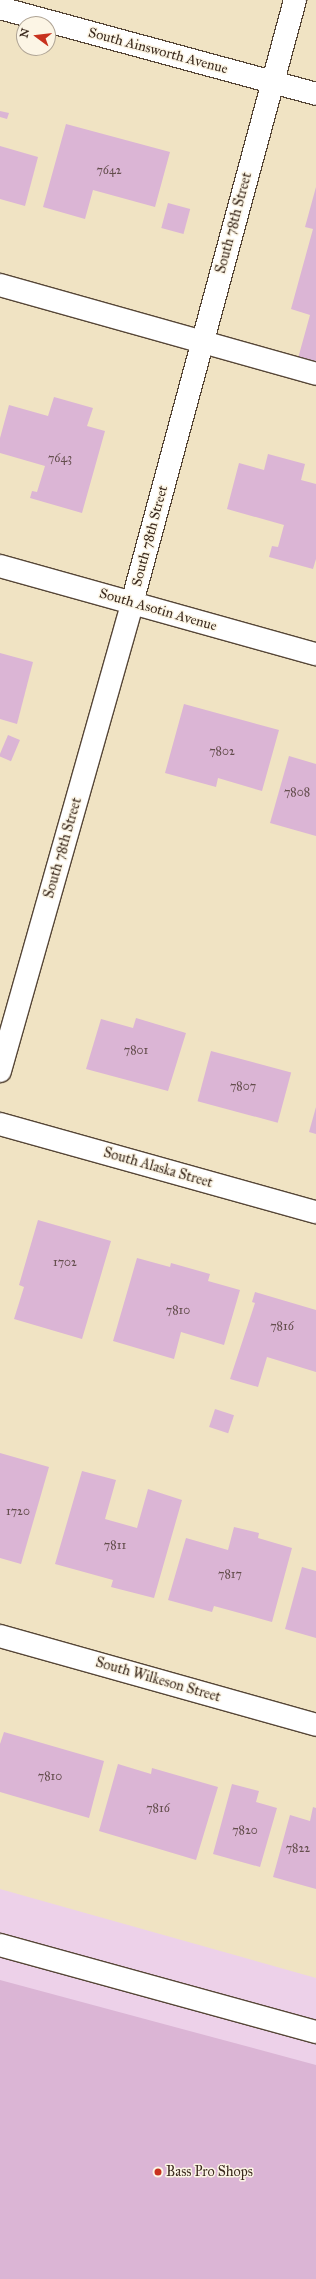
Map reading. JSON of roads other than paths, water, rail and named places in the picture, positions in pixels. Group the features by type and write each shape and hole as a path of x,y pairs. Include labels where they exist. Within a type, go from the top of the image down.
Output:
{"street":[{"name":"South 78th Street","path":"0,1071 132,603 295,0"},
{"name":"South Ainsworth Avenue","path":"0,8 316,94"},
{"path":"0,285 316,374"},
{"name":"South Asotin Avenue","path":"0,566 316,654"},
{"name":"South Alaska Street","path":"0,1124 316,1212"},
{"name":"South Wilkeson Street","path":"0,1636 316,1725"},
{"path":"0,1945 316,2032"}],"place":[{"name":"Bass Pro Shops","path":"158,2172"}]}
